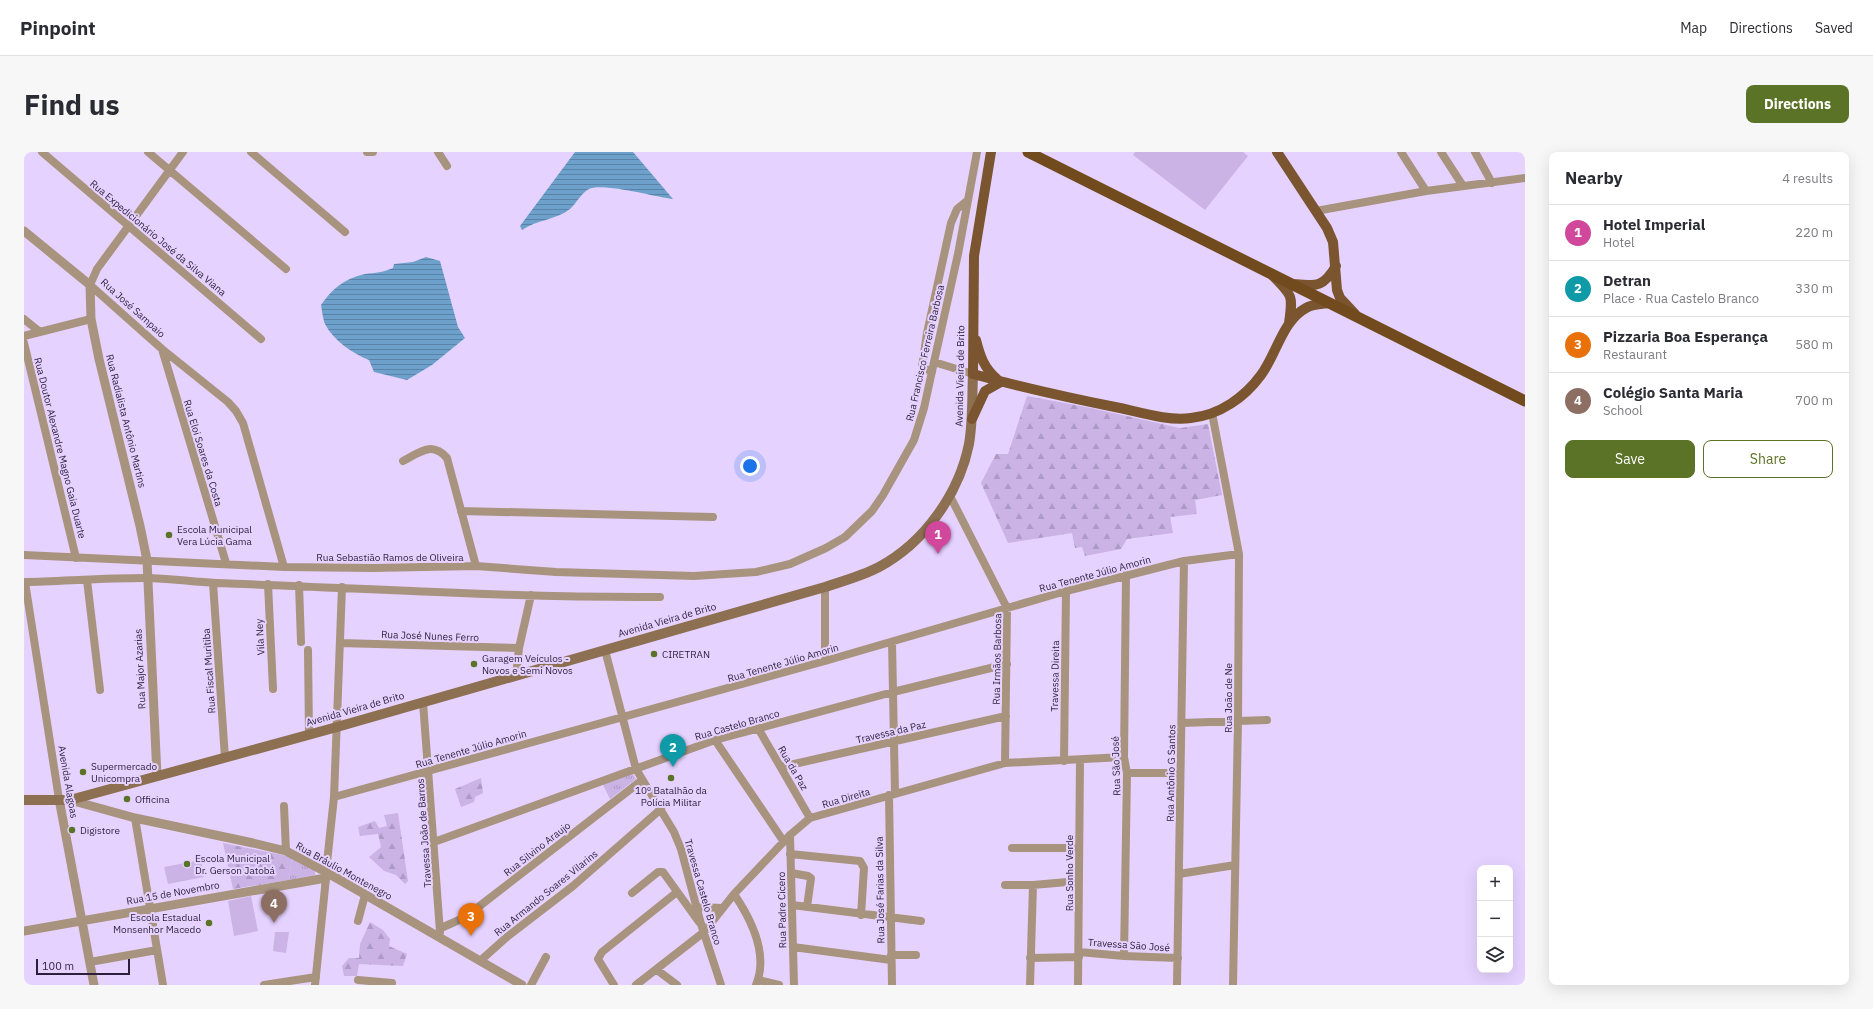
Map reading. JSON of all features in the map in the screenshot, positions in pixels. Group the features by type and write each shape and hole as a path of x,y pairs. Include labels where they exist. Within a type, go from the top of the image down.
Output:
{"highway":[{"path":"1028,152 1525,401"}],"main road":[{"name":"Avenida Vieira de Brito","path":"24,800 70,800 337,728 825,587 869,572 899,554 929,526 950,496 962,470 968,445 972,419 974,256 991,152"},
{"path":"1277,152 1316,211 1333,242 1336,266 1336,290 1340,298 1360,318"},
{"path":"1292,284 1313,286 1320,285 1326,280 1336,266"},
{"path":"1269,273 1290,295 1292,302 1289,325"},
{"path":"973,374 1001,382 1162,417 1192,418 1212,413 1228,406 1247,392 1262,374 1289,325 1298,314 1307,307 1330,303"},
{"path":"972,330 982,363 986,369 1001,382"},
{"path":"972,419 985,391 1001,382"}],"street":[{"name":"Rua Expedicionário José da Silva Viana","path":"42,152 261,340"},
{"path":"148,152 286,269"},
{"path":"90,285 97,269 129,228 183,152"},
{"path":"251,152 345,232"},
{"path":"367,152 372,152"},
{"path":"438,152 447,166"},
{"name":"Rua Francisco Ferreira Barbosa","path":"756,572 790,564 826,548 845,536 872,511 895,475 914,440 924,408 932,372 977,152"},
{"path":"1401,152 1426,191"},
{"path":"1441,152 1462,186"},
{"path":"1475,152 1492,183"},
{"path":"1316,211 1426,191 1525,178"},
{"path":"932,372 922,367 927,332 951,223 957,209 968,200"},
{"name":"Rua José Sampaio","path":"24,231 90,285 162,349 228,402 236,411 242,423 284,566"},
{"name":"Rua Radialista Antônio Martins","path":"90,285 91,319 147,560"},
{"path":"24,319 40,332"},
{"path":"24,336 91,319"},
{"name":"Rua Doutor Alexandre Magno Gaia Duarte","path":"24,343 76,558"},
{"name":"Rua Eloi Soares da Costa","path":"162,349 226,562"},
{"path":"934,362 973,374"},
{"name":"Rua João de Ne","path":"1212,413 1239,554 1238,721 1233,985"},
{"path":"403,461 429,448 440,450 447,458 476,566"},
{"name":"Rua Irmãos Barbosa","path":"950,496 1008,608 1005,763"},
{"path":"461,511 713,517"},
{"name":"Rua Tenente Júlio Amorin","path":"334,797 825,661 1066,591 1184,561 1239,554"},
{"name":"Rua Sebastião Ramos de Oliveira","path":"24,555 226,562 284,566 373,568 476,566 556,572 694,576 756,572"},
{"name":"Rua Major Azarias","path":"147,560 146,578 157,776"},
{"name":"Rua Antônio G Santos","path":"1177,985 1184,561"},
{"name":"Rua São José","path":"1124,956 1127,773 1124,757 1126,575"},
{"path":"24,582 146,578 213,583 530,595 660,597"},
{"path":"87,580 100,690"},
{"name":"Avenida Alagoas","path":"24,582 58,799 83,920 94,985"},
{"name":"Rua Fiscal Muritiba","path":"213,583 225,758"},
{"name":"Vila Ney","path":"268,584 273,689"},
{"path":"299,586 301,642"},
{"path":"264,985 316,981 334,797 342,587"},
{"path":"825,587 825,661"},
{"name":"Travessa Direita","path":"1064,761 1066,591"},
{"path":"516,676 519,648 530,595"},
{"name":"Rua José Farias da Silva","path":"892,642 894,742 892,794 892,985"},
{"name":"Rua José Nunes Ferro","path":"340,643 519,648"},
{"path":"308,650 309,735"},
{"name":"Travessa Castelo Branco","path":"605,650 624,717 636,769 641,781 661,809 681,849 702,928 721,985"},
{"name":"Rua Castelo Branco","path":"434,842 715,740 893,692 1007,664"},
{"name":"Travessa João de Barros","path":"423,702 440,933"},
{"name":"Travessa da Paz","path":"781,767 1006,716"},
{"path":"1182,723 1267,720"},
{"name":"Rua da Paz","path":"758,728 810,818"},
{"path":"715,740 784,842"},
{"name":"Rua Direita","path":"637,985 657,970 702,928 790,835 810,818 1005,763 1124,757"},
{"name":"Rua Sonho Verde","path":"1078,985 1080,760"},
{"path":"1127,773 1180,773"},
{"name":"Rua Silvino Araujo","path":"440,933 477,908 641,781"},
{"name":"Rua Bráulio Montenegro","path":"70,800 135,818 286,851 326,875 440,933 480,961 522,985"},
{"path":"284,806 286,851"},
{"name":"Rua Armando Soares Vilarins","path":"480,961 508,936 573,886 661,809"},
{"path":"135,818 163,985"},
{"name":"Rua Padre Cícero","path":"790,835 794,985"},
{"path":"1012,848 1080,848"},
{"path":"790,854 860,861 864,868 861,915"},
{"path":"1178,874 1235,865"},
{"path":"632,893 660,872 663,872 702,928"},
{"path":"791,873 808,876 811,878 807,907"},
{"name":"Rua 15 de Novembro","path":"24,930 150,909 326,875"},
{"path":"1005,885 1033,885 1079,881"},
{"path":"1030,985 1033,885"},
{"path":"614,985 598,959 602,952 677,892"},
{"path":"734,894 750,920 759,952 761,968 757,983 779,985"},
{"path":"358,921 365,895"},
{"path":"792,905 921,922"},
{"path":"697,907 722,908"},
{"path":"793,947 891,958 916,955"},
{"path":"90,962 157,950"},
{"name":"Travessa São José","path":"1030,958 1079,954 1178,958"},
{"path":"531,985 546,957"},
{"path":"657,970 677,985"},
{"path":"358,980 368,983 392,983"}],"green space":[{"path":"1135,152 1243,152 1248,156 1205,210 1133,155"},
{"path":"1027,396 1091,408 1180,428 1208,424 1222,495 1195,500 1197,514 1170,517 1173,533 1127,539 1121,549 1085,556 1082,547 1075,548 1072,533 1008,543 981,483 996,454 1008,454"},
{"path":"632,773 636,779 610,799 602,783"},
{"path":"481,778 483,793 475,797 474,802 461,807 455,789"},
{"path":"398,813 408,881 405,884 396,875 384,871 369,857 381,847 378,834 360,836 358,827 375,821 379,828 387,826 384,815"},
{"path":"223,843 292,857 289,880 233,889"},
{"path":"292,857 315,871 315,875 289,880"},
{"path":"201,860 204,877 168,884 164,867"},
{"path":"251,896 258,931 234,936 228,901"},
{"path":"370,922 383,930 390,939 389,946 407,954 403,966 359,964 357,976 344,976 342,966 349,958 359,958 360,944"},
{"path":"275,932 289,932 286,953 273,951"}],"water":[{"path":"575,152 633,152 673,199 605,187 595,187 586,191 570,209 559,216 533,224 522,230 520,226"},
{"path":"426,257 440,261 458,327 465,338 432,365 407,380 374,372 369,360 344,346 333,336 324,322 321,305 335,289 351,279 365,274 393,268 394,264 413,262"}],"place":[{"name":"Escola Municipal Vera Lúcia Gama","path":"169,535"},
{"name":"Hotel Imperial","path":"938,554"},
{"name":"CIRETRAN","path":"654,654"},
{"name":"Garagem Veículos - Novos e Semi Novos","path":"474,664"},
{"name":"Detran","path":"673,767"},
{"name":"Supermercado Unicompra","path":"83,772"},
{"name":"10º Batalhão da Polícia Militar","path":"671,778"},
{"name":"Officina","path":"127,799"},
{"name":"Digistore","path":"72,830"},
{"name":"Escola Municipal Dr. Gerson Jatobá","path":"187,864"},
{"name":"Escola Estadual Monsenhor Macedo","path":"209,923"},
{"name":"Colégio Santa Maria","path":"274,923"},
{"name":"Pizzaria Boa Esperança","path":"471,936"}]}
